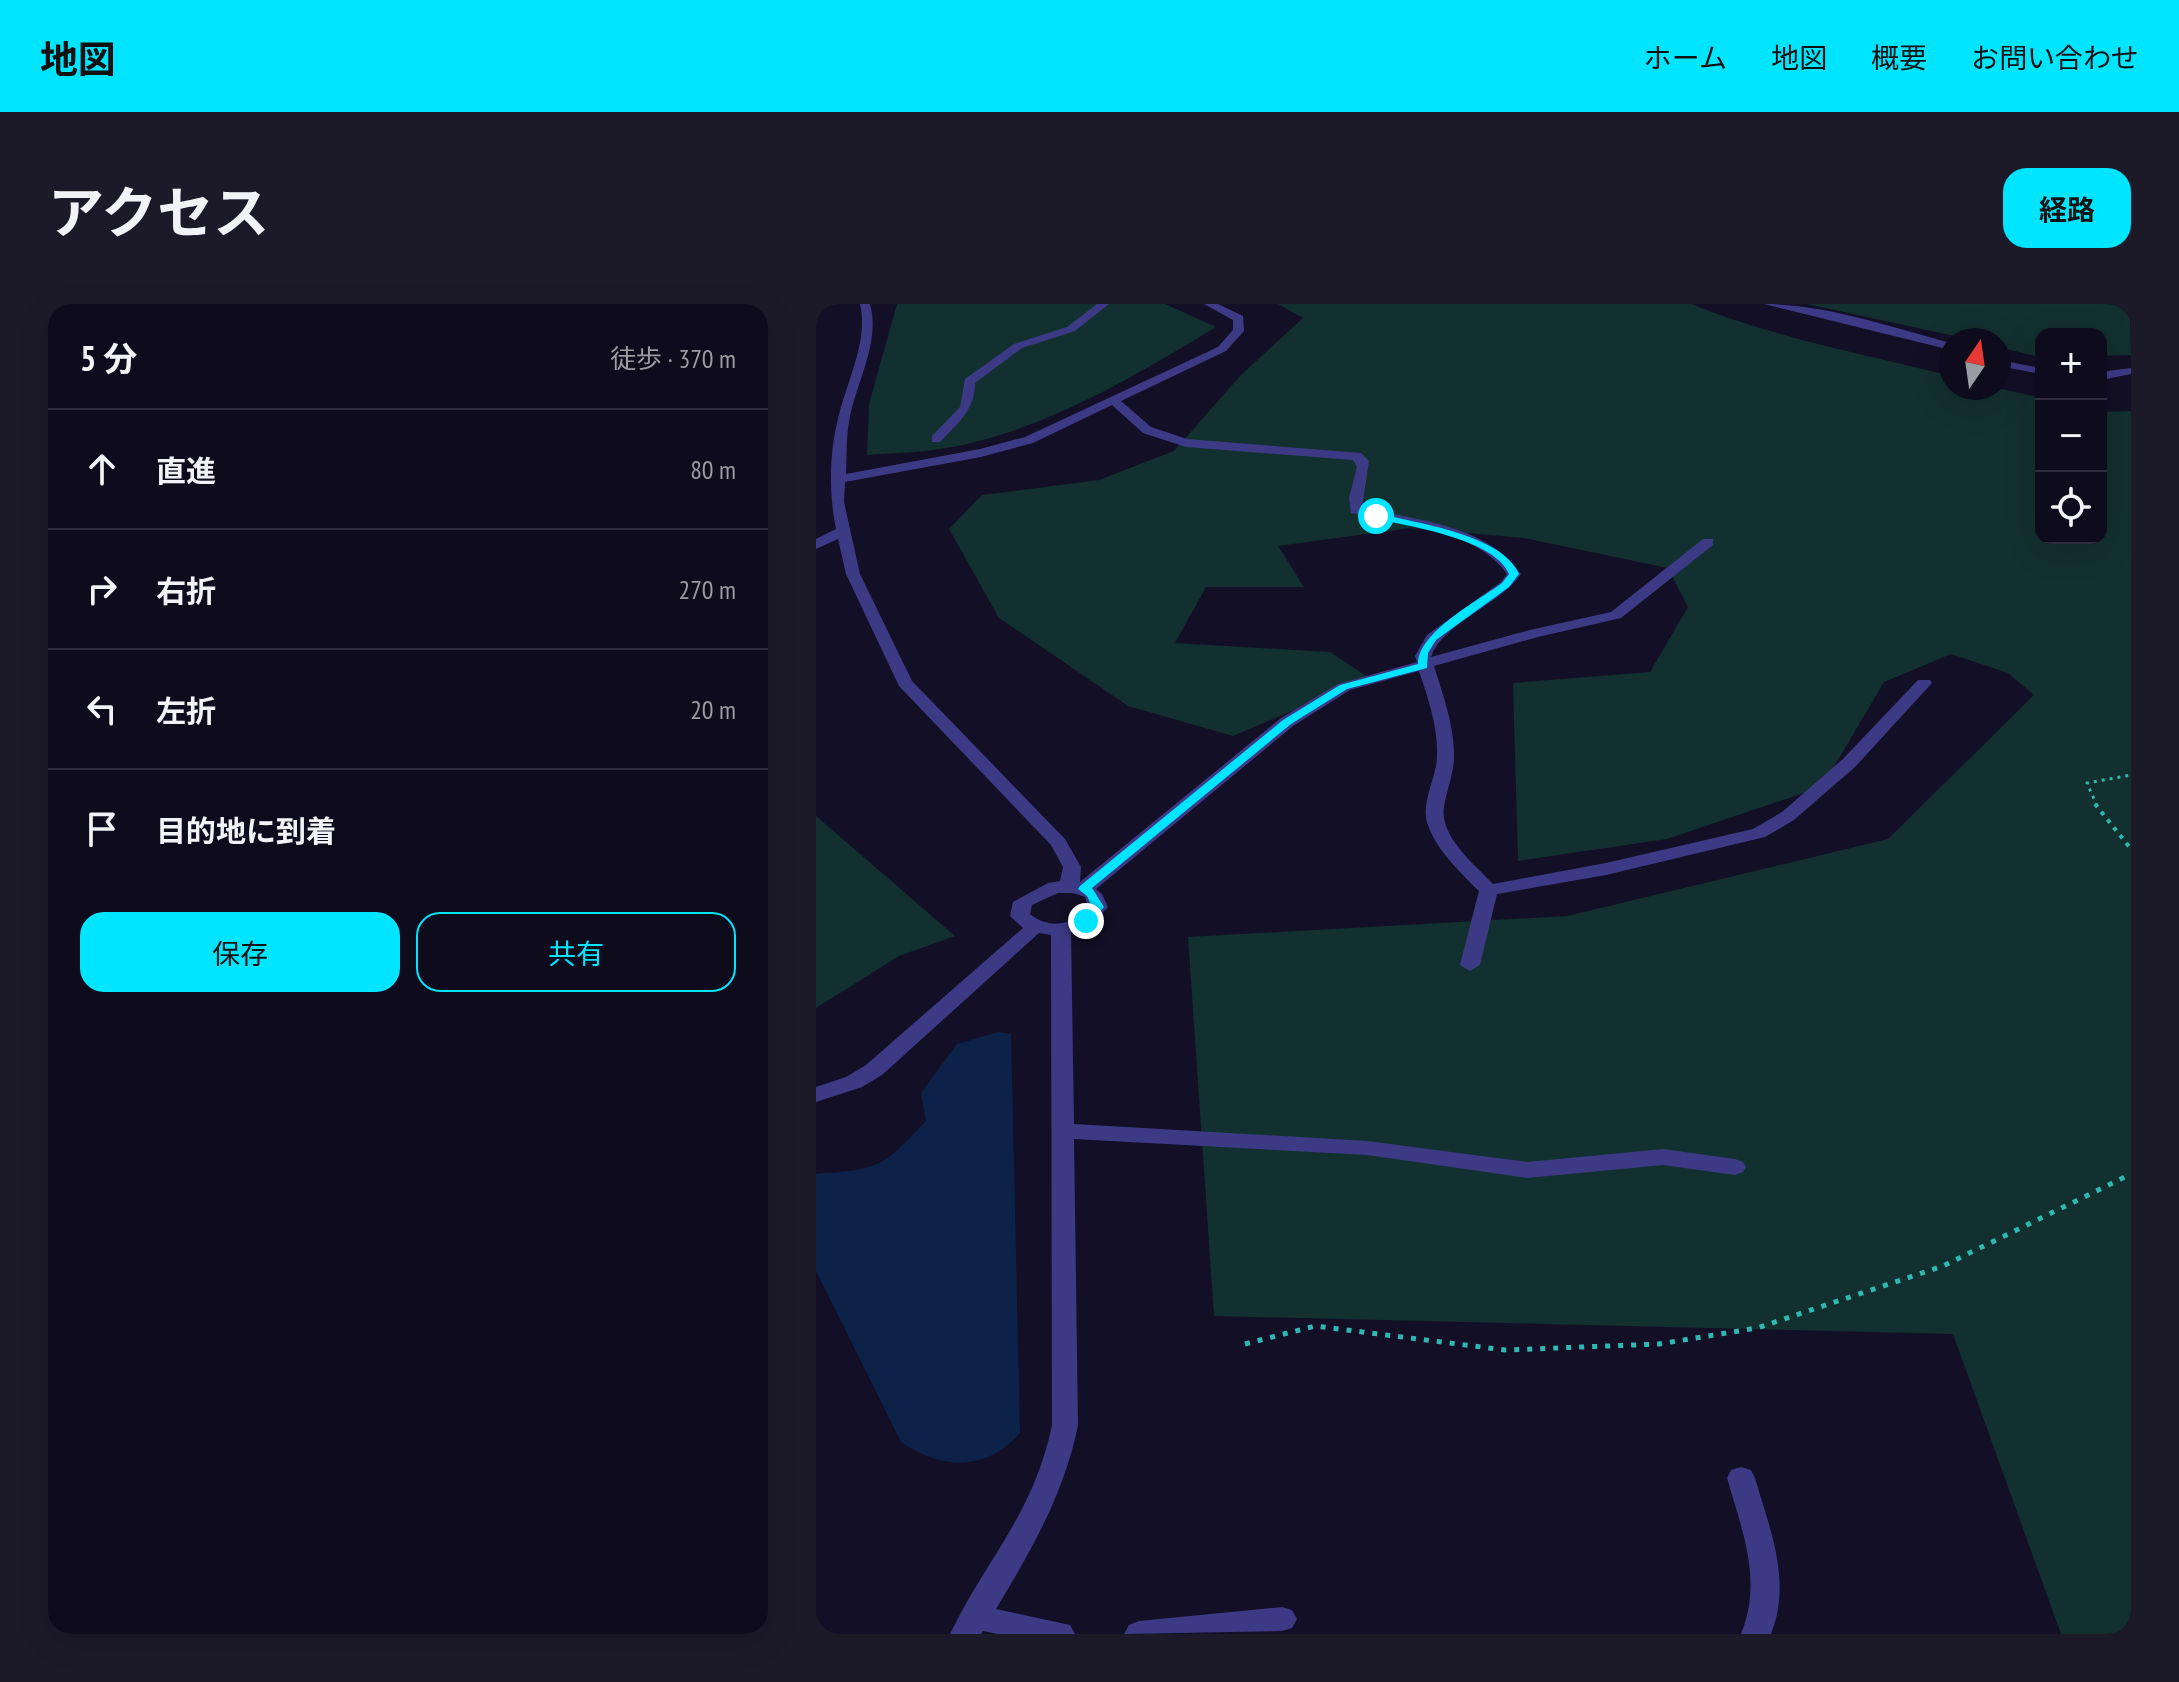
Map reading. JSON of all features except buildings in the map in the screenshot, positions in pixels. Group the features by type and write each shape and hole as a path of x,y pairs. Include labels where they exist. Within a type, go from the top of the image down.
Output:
{"street":[{"path":"865,304 868,315 866,339 846,406 838,479 841,532 853,574 905,683 1059,843 1072,867 1076,888"},
{"path":"936,439 965,408 969,400 969,382 1018,346 1071,329 1104,304"},
{"path":"838,479 1007,447 1114,401 1222,349 1238,331 1239,318 1209,304"},
{"path":"1769,304 1879,327 1939,344"},
{"path":"2011,365 2035,370"},
{"path":"2107,375 2131,371"},
{"path":"1114,401 1147,430 1186,443 1356,456 1363,461 1364,472 1354,502 1356,510 1461,536 1509,562 1514,574 1506,585 1432,638 1423,653 1423,665 1442,719 1446,753 1445,770 1434,810 1436,824 1457,858 1489,890"},
{"path":"816,545 841,532"},
{"path":"1076,888 1304,709 1344,687 1535,633 1616,615 1708,542"},
{"path":"1489,890 1606,869 1759,833 1788,816 1849,763 1924,683"},
{"path":"1076,888 1097,900 1094,915 1061,929 1035,927 1020,916 1023,902 1042,890 1076,888"},
{"path":"1470,965 1489,890"},
{"path":"816,1095 854,1082 874,1070 1035,927"},
{"path":"1060,1634 970,1626 1049,1486 1062,1456 1065,1425 1061,929"},
{"path":"1063,1131 1367,1148 1527,1170 1663,1157 1735,1167"},
{"path":"1741,1478 1765,1570 1767,1614 1756,1634"},
{"path":"1139,1634 1282,1619"}],"path":[{"path":"2131,775 2087,783 2091,799 2131,849"},
{"path":"1245,1344 1315,1326 1505,1350 1659,1344 1757,1328 1943,1266 2131,1174"}],"green space":[{"path":"897,304 1165,304 1216,327 1118,384 1014,430 941,449 867,455 869,404"},
{"path":"1278,304 1691,304 1787,336 1939,373 1939,400 2011,400 2011,391 2035,397 2035,544 2107,544 2107,412 2131,411 2131,1634 2061,1634 1953,1334 1214,1316 1188,937 1567,916 1888,839 2034,695 2008,673 1951,654 1884,682 1822,787 1667,839 1518,861 1513,683 1650,672 1688,607 1668,568 1524,538 1410,528 1278,546 1304,587 1206,587 1175,643 1330,652 1369,678 1233,736 1128,706 999,618 949,529 982,495 1099,480 1174,451 1241,375 1303,318"},
{"path":"1807,304 2130,304 2131,355 2107,356 2107,328 2035,328 2035,356 2011,350 2011,328 1939,328 1939,333"},
{"path":"816,816 955,936 899,956 816,1008"}],"water":[{"path":"999,1032 1011,1034 1020,1433 992,1455 963,1463 947,1462 901,1442 816,1271 816,1174 867,1167 889,1157 926,1121 921,1093 957,1044"}],"route":[{"path":"1086,921 1098,907 1093,894 1084,889 1287,722 1344,687 1423,665 1423,653 1432,638 1506,585 1514,574 1509,562 1461,536 1376,516"}]}
